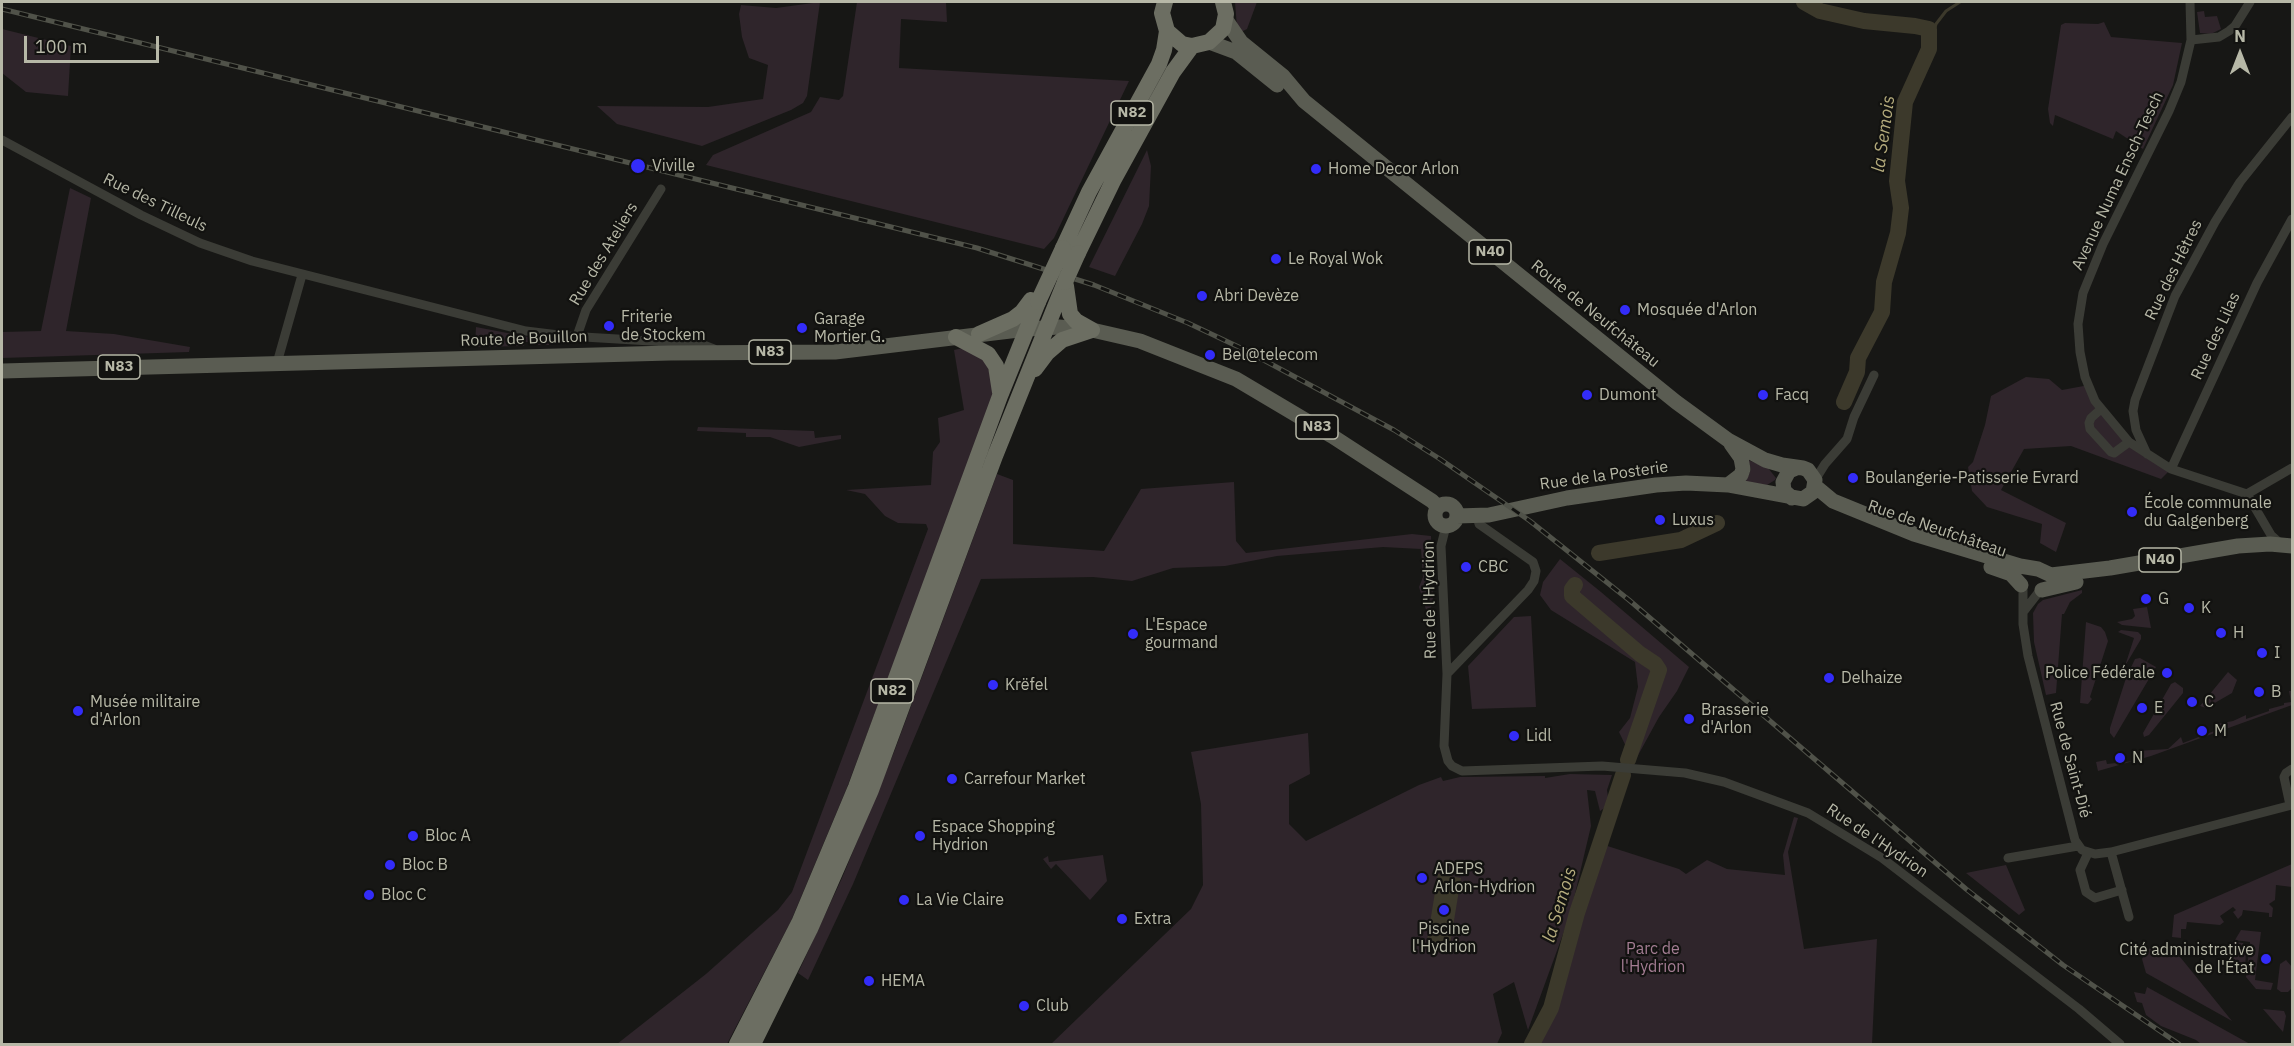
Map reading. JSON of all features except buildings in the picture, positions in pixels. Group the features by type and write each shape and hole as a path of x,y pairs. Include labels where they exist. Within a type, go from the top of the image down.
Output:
{"highway":[{"path":"1164,2 1162,13 1167,31 1182,44 1192,46 1209,42 1217,37 1226,20"},
{"name":"N40","path":"1223,2 1226,20"},
{"name":"N82","path":"1071,250 1089,192 1159,63 1167,31"},
{"name":"N82","path":"753,1044 815,920 871,790 1027,374 1047,327 1048,305 1058,277 1071,250 1113,181 1173,72 1192,46"},
{"path":"1048,305 1058,277"},
{"path":"979,334 1022,312 1048,305 1092,330"},
{"name":"N82","path":"737,1044 798,923 856,788 1000,396 1027,329 1048,305"},
{"path":"1027,374 1035,369 1047,353 1062,340 1092,330"},
{"path":"956,337 988,354 996,366 1000,396"}],"main road":[{"name":"Route de Neufchâteau","path":"1226,20 1240,42 1283,76 1298,95 1676,402 1728,440 1766,460 1799,468"},
{"name":"Route de Neufchâteau","path":"1209,42 1236,52 1280,87 1298,95"},
{"name":"Route de Bouillon","path":"2,370 719,351 836,352 1047,327"},
{"name":"Rue de la Posterie","path":"1047,327 1092,330 1140,341 1236,379 1332,436 1438,507 1443,504 1451,505 1456,510 1452,521"},
{"path":"1728,440 1743,464 1741,475 1728,485"},
{"name":"Route de Neufchâteau","path":"1766,460 1783,481"},
{"path":"1783,481 1789,471 1799,468"},
{"name":"N40","path":"1799,468 1808,470 1815,483"},
{"name":"Rue de la Posterie","path":"1758,490 1783,481"},
{"name":"N40","path":"1783,481 1784,491 1797,498"},
{"name":"Rue de la Posterie","path":"1452,521 1568,498 1656,485 1686,483 1728,485 1797,498"},
{"path":"1797,498 1813,492 1815,483"},
{"name":"Rue de Neufchâteau","path":"1815,483 1833,501 1914,534 2056,575 2274,545"},
{"name":"Rue de Neufchâteau","path":"1797,498 1912,543 2007,572 2022,586"},
{"name":"N40","path":"2040,592 2061,585 2274,545"},
{"path":"2037,571 2046,580 2040,592 2030,593 2022,586 2023,574 2037,571"}],"street":[{"name":"Avenue Numa Ensch-Tesch","path":"2190,2 2191,40 2181,82 2103,244 2083,293 2079,324 2080,352 2085,377 2095,400 2129,442 2171,469 2247,494"},
{"path":"2191,40 2219,37 2229,31 2235,26 2250,2"},
{"name":"Rue des Hêtres","path":"2147,454 2136,430 2133,411 2135,400 2175,296 2234,192 2292,117"},
{"name":"Rue des Tilleuls","path":"2,140 141,215 200,243 252,261 526,330 572,336 701,344 719,351"},
{"name":"Rue des Ateliers","path":"572,336 661,189"},
{"name":"Rue des Lilas","path":"2171,469 2256,283 2292,219"},
{"path":"277,363 302,275"},
{"path":"572,336 575,355"},
{"path":"572,336 575,355"},
{"path":"1815,483 1825,464 1848,439 1854,417 1874,375"},
{"path":"2102,409 2091,418 2088,423 2090,429 2111,452 2114,453 2129,442"},
{"path":"1799,468 1838,451"},
{"path":"2274,545 2247,494 2292,468"},
{"name":"Rue de l'Hydrion","path":"1447,674 1528,591 1534,581 1536,571 1533,562 1479,524 1477,516"},
{"name":"Rue de l'Hydrion","path":"1452,521 1440,546 1447,674 1444,746 1448,761 1452,766 1462,771 1602,766 1685,773 1724,782 1808,813 1882,858 2079,1009 2120,1044"},
{"name":"Rue de Saint-Dié","path":"2022,586 2028,656 2078,846"},
{"path":"2024,611 2040,592"},
{"path":"2008,858 2078,846 2095,855 2291,805 2284,777 2292,769"},
{"path":"2111,852 2129,917"},
{"path":"2088,853 2080,870 2085,892 2095,897 2122,890"}],"green space":[{"path":"820,2 807,96 803,103 791,110 702,146 617,124 597,106 708,107 763,99 768,65 749,58 742,37 739,14 741,5 776,8"},
{"path":"857,2 946,2 947,22 901,19 899,68 1129,81 1054,238 1044,249 706,165 713,155 811,112 820,97 839,100 843,96"},
{"path":"1235,2 1257,2 1247,29 1241,32 1237,28"},
{"path":"2204,11 2205,17 2217,16 2221,29 2211,34 2200,33 2197,12"},
{"path":"2104,22 2111,37 2182,43 2173,85 2143,149 2116,131 2113,139 2055,115 2053,126 2050,123 2048,109 2061,25"},
{"path":"2,29 71,46 68,96 26,92 2,73"},
{"path":"1147,150 1151,166 1149,206 1142,224 1115,276 1089,267"},
{"path":"70,188 91,198 66,331 114,334 190,347 189,352 2,358 2,332 41,331"},
{"path":"476,327 549,341 549,345 525,342 524,346 475,347"},
{"path":"963,348 986,359 995,394 846,790 791,921 727,1044 617,1044 706,974 778,910 792,892 928,529 926,524 898,523 885,516 865,494 846,490 931,485 933,452 940,442 938,418 964,410 954,350"},
{"path":"2026,377 2049,379 2062,390 2089,385 2113,424 2171,469 2161,479 2071,446 2024,449 2001,490 2066,523 2056,552 2040,543 2042,524 1987,507 1972,491 1968,467 1973,462 1985,425 1991,396"},
{"path":"698,427 814,431 815,438 841,435 841,439 799,447 770,437 746,437 746,433 697,431"},
{"path":"1748,460 1768,468 1776,478 1775,480 1767,485 1745,483 1751,469"},
{"path":"997,474 1013,480 1013,544 1104,551 1141,489 1234,482 1236,541 1246,553 1412,534 1431,536 1433,604 1427,613 1419,587 1423,577 1421,549 1383,547 1277,556 1225,566 1173,568 1132,581 1093,577 981,579 853,884 808,980 798,973 842,878 894,752"},
{"path":"1560,559 1689,667 1636,759 1632,759 1619,732 1630,718 1638,687 1635,662 1551,610 1540,595 1543,582"},
{"path":"2082,590 2082,593 2070,602 2062,614 2056,693 2046,695 2034,642 2033,613 2043,600"},
{"path":"2147,607 2151,628 2122,625 2117,622 2132,619 2135,616 2133,609"},
{"path":"1531,616 1536,707 1472,709 1468,666 1514,617"},
{"path":"2086,622 2101,627 2108,641 2090,697 2092,699 2088,704 2080,703"},
{"path":"2121,630 2138,632 2141,635 2141,639 2125,666 2134,638 2118,632"},
{"path":"2140,658 2156,667 2114,738 2110,733 2110,728 2126,678 2135,659"},
{"path":"2228,672 2237,680 2232,693 2206,708 2200,706"},
{"path":"2175,682 2183,688 2183,693 2149,735 2144,737 2143,733 2171,684"},
{"path":"2289,691 2292,691 2292,705 2151,756 2134,761 2136,751 2168,749 2181,737 2183,743 2217,730 2217,724 2233,721 2246,715 2246,719 2291,702"},
{"name":"ADEPS Arlon-Hydrion","path":"1308,733 1310,774 1289,785 1289,824 1306,841 1419,785 1441,777 1443,781 1460,777 1545,776 1545,778 1570,774 1612,775 1607,790 1609,805 1600,811 1595,791 1587,790 1591,826 1570,915 1528,1030 1514,982 1493,994 1502,1033 1497,1044 1051,1044 1191,909 1203,885 1201,804 1191,752"},
{"path":"2106,760 2107,764 2133,761 2098,771 2096,762"},
{"name":"Parc de l'Hydrion","path":"1794,817 1798,818 1788,852 1804,949 1877,939 1872,1044 1528,1044 1542,1019 1595,842 1679,869 1686,874 1707,860 1727,869 1785,875 1783,855"},
{"path":"1103,855 1107,881 1090,900 1056,864 1051,869 1043,859 1048,856 1049,862"},
{"path":"2292,864 2292,887 2276,885 2275,900 2269,904 2273,908 2272,917 2269,917 2269,913 2243,910 2238,919 2233,912 2236,910 2233,907 2220,916 2224,922 2220,925 2187,922 2186,929 2181,929 2181,938 2172,937 2174,915"},
{"path":"2006,865 2025,910 2019,915 1966,873"},
{"path":"2241,930 2261,932 2255,980 2273,983 2271,990 2256,989 2246,977 2250,942 2235,940"},
{"path":"2234,942 2243,943 2246,951 2245,970 2242,973 2228,957 2229,945"},
{"path":"2156,945 2172,947 2232,1021 2146,973 2142,959 2147,950"},
{"path":"2286,960 2292,967 2292,988 2288,992 2281,992 2277,989 2280,964"},
{"path":"2147,987 2250,1044 2201,1044 2161,1026 2146,1015 2142,1003 2137,1002 2134,992 2145,994"},
{"path":"2263,1009 2284,1011 2286,1016 2283,1032"}],"shaded area":[{"name":"Piscine l'Hydrion","path":"1438,874 1461,878 1450,945 1427,941"}],"waterway":[{"name":"la Semois","path":"1804,2 1820,11 1864,21 1929,29 1929,49 1905,102 1897,181 1901,208 1898,233 1884,282 1882,312 1858,358 1857,372 1844,402"},
{"path":"1929,49 1936,24 1946,11 1960,2"},
{"name":"la Semois","path":"1599,553 1681,540 1717,523"},
{"name":"la Semois","path":"1575,585 1572,589 1572,596 1655,664 1659,670 1628,760"},
{"name":"la Semois","path":"1532,1044 1551,1008 1577,913 1623,775"}],"railway":[{"path":"2,9 977,248 1094,285 1188,323 1243,349 1394,430 1530,521 1629,600 1966,889 2063,965 2179,1044"}],"place":[{"name":"Viville","path":"638,166"},
{"name":"Home Decor Arlon","path":"1316,169"},
{"name":"Le Royal Wok","path":"1276,259"},
{"name":"Abri Devèze","path":"1202,296"},
{"name":"Mosquée d'Arlon","path":"1625,310"},
{"name":"Friterie de Stockem","path":"609,326"},
{"name":"Garage Mortier G.","path":"802,328"},
{"name":"Bel@telecom","path":"1210,355"},
{"name":"Dumont","path":"1587,395"},
{"name":"Facq","path":"1763,395"},
{"name":"Boulangerie-Patisserie Evrard","path":"1853,478"},
{"name":"École communale du Galgenberg","path":"2132,512"},
{"name":"Luxus","path":"1660,520"},
{"name":"CBC","path":"1466,567"},
{"name":"G","path":"2146,599"},
{"name":"K","path":"2189,608"},
{"name":"H","path":"2221,633"},
{"name":"L'Espace gourmand","path":"1133,634"},
{"name":"I","path":"2262,653"},
{"name":"Police Fédérale","path":"2167,673"},
{"name":"Delhaize","path":"1829,678"},
{"name":"Krëfel","path":"993,685"},
{"name":"B","path":"2259,692"},
{"name":"C","path":"2192,702"},
{"name":"E","path":"2142,708"},
{"name":"Musée militaire d'Arlon","path":"78,711"},
{"name":"Brasserie d'Arlon","path":"1689,719"},
{"name":"M","path":"2202,731"},
{"name":"Lidl","path":"1514,736"},
{"name":"N","path":"2120,758"},
{"name":"Carrefour Market","path":"952,779"},
{"name":"Bloc A","path":"413,836"},
{"name":"Espace Shopping Hydrion","path":"920,836"},
{"name":"Bloc B","path":"390,865"},
{"name":"ADEPS Arlon-Hydrion","path":"1422,878"},
{"name":"Bloc C","path":"369,895"},
{"name":"La Vie Claire","path":"904,900"},
{"name":"Piscine l'Hydrion","path":"1444,910"},
{"name":"Extra","path":"1122,919"},
{"name":"Cité administrative de l'État","path":"2266,959"},
{"name":"HEMA","path":"869,981"},
{"name":"Club","path":"1024,1006"}]}
